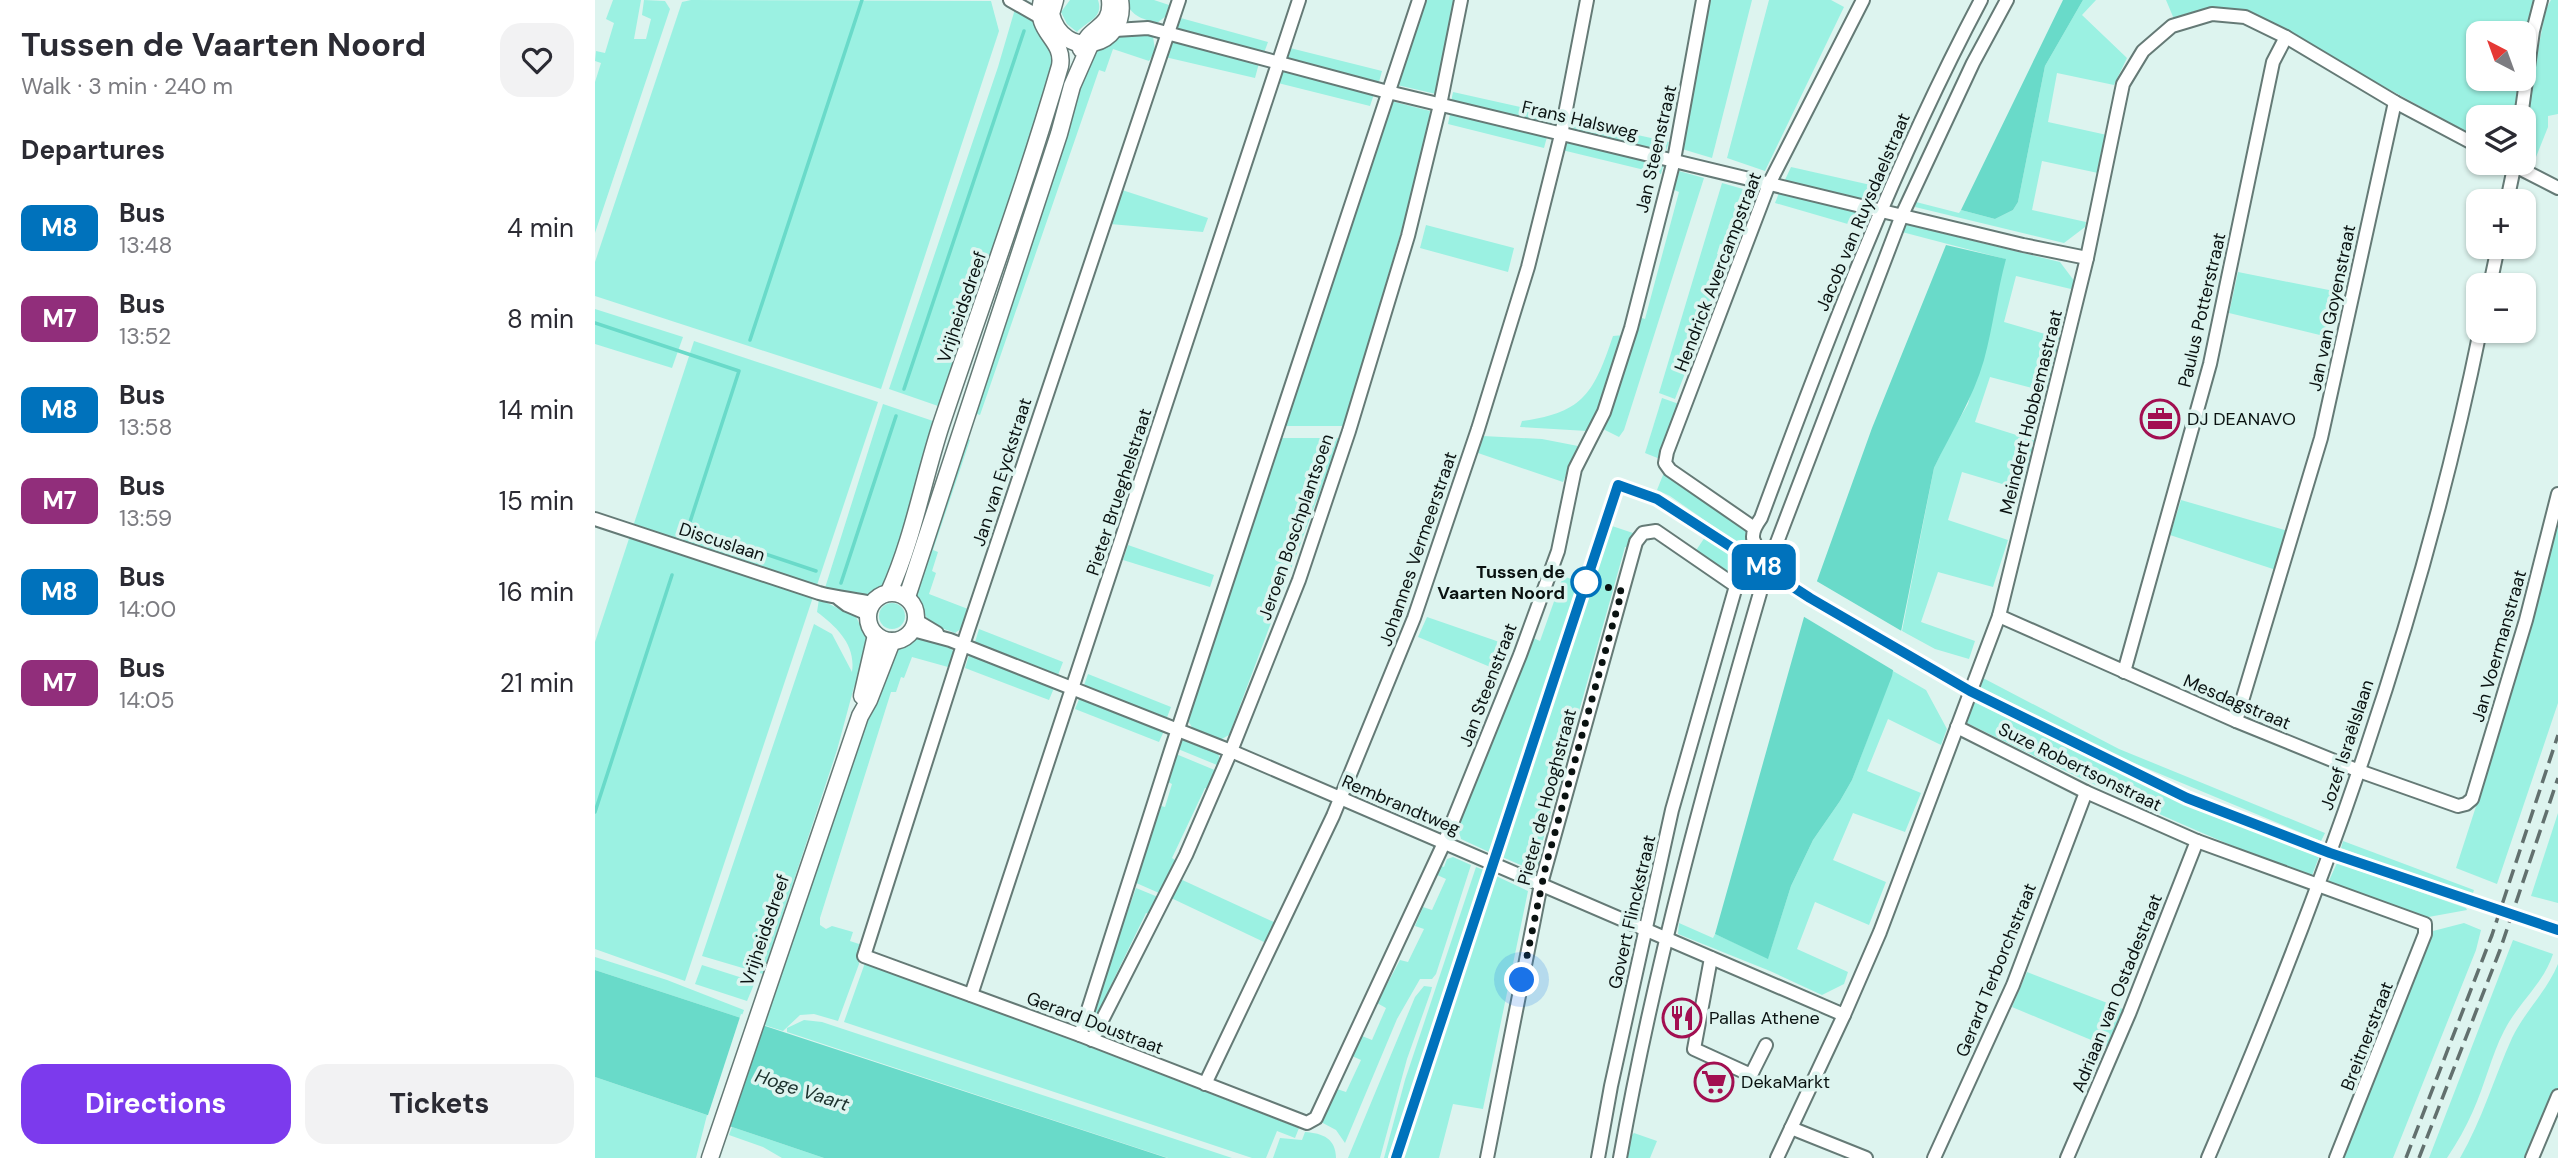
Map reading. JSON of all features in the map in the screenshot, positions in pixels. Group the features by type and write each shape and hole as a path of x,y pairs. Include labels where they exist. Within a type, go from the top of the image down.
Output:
{"main road":[{"path":"1042,6 1059,32 1069,40 1086,44 1104,40 1115,30 1116,4"},
{"path":"1086,44 1087,36 1107,20 1116,4"},
{"name":"Vrijheidsdreef","path":"889,592 911,534 940,429 1009,230 1060,66 1059,48 1049,36 1042,6"},
{"name":"Vrijheidsdreef","path":"907,597 1059,134 1075,67 1086,44"},
{"path":"889,592 907,597 915,608 915,625 904,639 892,642 876,635 868,622 870,608 883,594 889,592"},
{"name":"Vrijheidsdreef","path":"710,1157 860,716 876,635"},
{"name":"Vrijheidsdreef","path":"860,716 892,642"}],"street":[{"path":"1010,0 1042,6"},
{"name":"Jan van Eyckstraat","path":"864,956 963,645 1178,0"},
{"name":"Pieter Brueghelstraat","path":"971,995 1299,0"},
{"path":"1086,1038 1178,730 1419,0"},
{"name":"Jeroen Boschplantsoen","path":"1086,1038 1186,855 1299,580 1349,431 1408,236 1440,104 1461,0"},
{"name":"Johannes Vermeerstraat","path":"1205,1084 1283,925 1340,798 1415,618 1528,267 1561,135 1587,0"},
{"name":"Jan Steenstraat","path":"1313,1121 1444,843 1520,655 1558,551 1575,470 1604,412 1631,328 1674,160 1703,0"},
{"name":"Hendrick Avercampstraat","path":"1754,528 1670,470 1665,463 1667,452 1769,184 1863,0"},
{"name":"Jacob van Ruysdaelstraat","path":"1754,528 1761,518 1880,209 1953,53 1981,0"},
{"path":"1754,528 1752,535 1755,544 1768,556 1776,545 1902,215 1973,63 2007,0"},
{"path":"2523,105 2533,31 2541,0"},
{"name":"Frans Halsweg","path":"1116,4 1148,28"},
{"name":"Meindert Hobbemastraat","path":"1777,1158 1880,932 1999,616 2087,258 2123,84 2143,51 2172,26 2212,14 2245,17 2286,37 2395,102 2466,140"},
{"name":"Frans Halsweg","path":"1115,30 1148,28 1561,135 1880,209 2023,246 2087,258"},
{"name":"Paulus Potterstraat","path":"2124,672 2210,365 2273,62 2286,37"},
{"path":"1953,53 1973,63"},
{"name":"Jan van Goyenstraat","path":"2236,721 2321,439 2395,102"},
{"path":"2533,175 2558,188"},
{"name":"Jozef Israëlslaan","path":"2208,1158 2319,886 2359,771 2436,521 2477,343"},
{"path":"1810,387 1832,395"},
{"name":"Jan Voermanstraat","path":"2466,804 2472,799 2526,620 2558,494"},
{"name":"Discuslaan","path":"595,519 838,598 850,598 870,608"},
{"name":"Pieter de Hooghstraat","path":"1487,1158 1541,884 1636,542 1643,533 1656,531 1736,586"},
{"path":"1620,1158 1667,939 1713,755 1760,593 1756,581 1744,581 1736,586"},
{"name":"Govert Flinckstraat","path":"1598,1158 1645,928 1690,747 1736,586"},
{"name":"Mesdagstraat","path":"1999,616 2236,721 2359,771 2458,806 2466,804"},
{"name":"Rembrandtweg","path":"915,625 1231,751 1844,1015"},
{"name":"Suze Robertsonstraat","path":"1957,727 2086,792 2197,841 2425,925"},
{"path":"1690,747 1713,755"},
{"name":"Gerard Terborchstraat","path":"1934,1158 2013,985 2086,792"},
{"name":"Adriaan van Ostadestraat","path":"2067,1158 2129,1014 2197,841"},
{"name":"Breitnerstraat","path":"2336,1158 2425,934 2425,925"},
{"name":"Gerard Doustraat","path":"864,956 1303,1122 1313,1121"},
{"path":"1711,958 1693,1049 1751,1075 1766,1045"},
{"path":"1611,1086 1633,1092"},
{"path":"2532,1158 2558,1096"},
{"path":"1791,1128 1866,1158"}],"shaded area":[{"path":"613,0 641,0 634,39 646,39 651,19 642,15 644,0 665,1 670,9 595,233 595,82 601,63 595,61 596,51 605,53 614,23 606,19"},
{"path":"1070,0 1098,0 1097,15 1077,32 1067,24 1061,12"},
{"path":"1125,0 1154,0 1169,5 1166,16 1157,23 1138,16 1130,10"},
{"path":"1425,0 1456,0 1436,94 1397,85"},
{"path":"1708,0 1752,0 1712,158 1682,149"},
{"path":"1769,0 1831,0 1844,7 1765,171 1727,158"},
{"path":"2083,0 2096,0 2082,15 2127,58 2114,85 2057,73 2048,122 2107,135 2098,173 2042,161 2032,210 2086,222 2085,227 2064,243 1915,207 1916,202 1995,219 2013,210 2018,202 2045,66"},
{"path":"2166,0 2536,0 2532,21 2466,21 2466,91 2517,91 2515,105 2466,105 2466,131 2253,15 2213,9 2174,19"},
{"path":"2551,0 2558,0 2558,114 2548,116 2548,127 2536,157 2536,105 2527,105 2530,91 2536,91 2536,60 2546,9"},
{"path":"991,1 999,31 881,389 595,296 595,262 682,2"},
{"path":"1015,9 1033,19 1043,33 1053,75 941,407 889,389 998,67"},
{"path":"1177,17 1268,42 1264,53 1173,31"},
{"path":"1118,35 1153,36 1155,51 1149,61 1113,49 1105,72 1099,70 980,415 974,413 1089,56"},
{"path":"1171,40 1259,63 1255,78 1165,57"},
{"path":"1290,48 1382,71 1379,82 1287,59"},
{"path":"1282,70 1374,94 1370,106 1278,83"},
{"path":"1453,92 1552,114 1550,125 1451,102"},
{"path":"1391,101 1430,111 1422,160 1344,426 1284,426"},
{"path":"1450,114 1547,137 1544,148 1448,124"},
{"path":"1570,120 1669,142 1666,151 1568,131"},
{"path":"1565,140 1664,163 1661,174 1562,150"},
{"path":"1791,167 1884,188 1877,202 1784,182"},
{"path":"1679,171 1704,178 1624,430 1619,437 1601,428 1639,317 1645,319 1679,192 1672,189"},
{"path":"1722,183 1757,193 1734,247 1720,244 1717,254 1729,260 1675,399 1659,393"},
{"path":"1122,190 1208,218 1203,232 1110,224"},
{"path":"1779,193 1866,214 1870,219 1865,229 1775,203"},
{"path":"1905,224 2060,262 2075,282 2071,289 2016,276 2004,322 2059,338 2047,392 1990,377 1975,422 2036,441 2019,489 1962,472 1948,520 2008,540 1993,587 1938,572 1921,622 1975,641 1969,659 1935,649 1902,631 1934,468 1968,404 2005,259 1902,232"},
{"path":"1426,225 1514,248 1508,272 1420,248"},
{"path":"2238,272 2339,292 2328,337 2229,313"},
{"path":"595,309 683,337 672,368 595,344"},
{"path":"1624,335 1599,414 1587,431 1520,427 1522,421 1560,412 1584,396 1599,372 1613,336"},
{"path":"694,341 878,402 685,981 595,949 595,642"},
{"path":"1662,398 1679,404 1660,459 1645,453"},
{"path":"883,404 936,422 912,512 894,563 878,591 859,595 825,588"},
{"path":"1483,436 1542,439 1578,446 1563,482 1478,453"},
{"path":"962,437 970,440 933,550 938,552 932,571 936,573 929,594 968,609 962,628 955,633 930,621 915,597"},
{"path":"1280,438 1340,438 1229,735 1220,740 1193,729 1187,719"},
{"path":"1665,470 1744,527 1756,556 1670,496 1657,490"},
{"path":"2181,500 2288,531 2276,570 2170,535"},
{"path":"2558,511 2558,703 2497,884 2456,868 2492,757"},
{"path":"1612,526 1636,534 1630,547 1625,547 1538,858 1543,860 1541,866 1536,865 1530,869 1502,857"},
{"path":"1705,537 1764,578 1730,577 1695,552"},
{"path":"1128,545 1214,575 1210,587 1123,560"},
{"path":"1563,576 1579,582 1489,852 1461,839 1461,825 1457,823 1531,637 1540,641"},
{"path":"819,599 856,617 868,640 837,750 763,974 702,956 814,624 832,634 852,672 848,645 838,630 817,612"},
{"path":"892,603 901,607 905,616 901,625 892,629 883,625 879,616 883,607"},
{"path":"1427,617 1511,646 1500,671 1418,637"},
{"path":"979,629 1063,662 1058,675 975,642"},
{"path":"917,638 942,643 954,652 948,667 912,657 896,692 891,692 820,918 820,925 826,929 832,926 853,932 850,941 862,945 858,956 859,964 838,1021 814,1014 800,1015 783,1031 764,1025 835,811 895,647"},
{"path":"969,655 1054,688 1049,700 965,668"},
{"path":"1893,671 1926,690 1947,729 1941,745 1888,719 1867,771 1921,793 1905,832 1853,813 1833,860 1886,882 1869,925 1815,902 1797,949 1848,972 1844,984 1822,995 1678,934 1679,923 1713,938 1715,934 1768,958 1791,886 1813,840 1852,780"},
{"path":"1088,674 1171,707 1166,720 1083,688"},
{"path":"1983,678 2119,749 2325,833 2321,841 2117,756 1978,686"},
{"path":"1080,697 1164,731 1159,742 1075,709"},
{"path":"1974,701 2144,784 2319,857 2311,878 2137,804 1965,722"},
{"path":"1187,739 1218,753 1220,760 1217,765 1178,749 1181,741"},
{"path":"1176,754 1217,771 1209,789 1205,788 1172,858 1175,860 1159,893 1134,882 1161,806 1165,807 1172,784 1168,782"},
{"path":"2558,813 2558,903 2531,896"},
{"path":"2343,841 2474,890 2472,896 2341,848"},
{"path":"1453,857 1471,865 1436,974 1432,979 1420,979 1397,1019 1345,1143 1336,1130 1320,1120 1337,1089 1346,1092 1361,1060 1352,1056 1362,1036 1372,1040 1386,1008 1377,1003 1400,960 1408,962 1424,929 1415,926 1423,907 1432,910 1446,879 1435,874 1439,865 1444,867 1447,859"},
{"path":"2337,863 2467,910 2423,918 2327,885"},
{"path":"1476,867 1484,870 1389,1158 1384,1158 1405,1080"},
{"path":"1496,876 1528,891 1483,1109 1453,1104 1439,1158 1402,1158"},
{"path":"1178,878 1276,923 1266,943 1169,897"},
{"path":"1136,888 1158,897 1150,914 1146,913 1109,989 1112,991 1089,1030 1087,1028 1124,912 1127,913"},
{"path":"2464,923 2481,930 2476,950 2393,1158 2341,1158 2376,1078 2433,931"},
{"path":"2513,940 2553,954 2544,974 2504,1031 2473,1111 2454,1147 2447,1158 2429,1158"},
{"path":"595,957 667,980 744,1010 741,1018 595,970"},
{"path":"866,960 1299,1128 1295,1138 1277,1131 1266,1158 1252,1158 844,1022"},
{"path":"2558,964 2558,1095 2531,1158 2460,1158 2512,1038"},
{"path":"702,965 755,982 747,1001 695,984"},
{"path":"2027,972 2123,1009 2108,1047 2012,1007"},
{"path":"1424,986 1432,987 1407,1059 1380,1158 1348,1158 1415,997"},
{"path":"804,1020 822,1022 1232,1158 1168,1158 787,1032 787,1028"},
{"path":"595,1077 707,1115 696,1158 595,1158"},
{"path":"732,1127 824,1158 782,1158 763,1147 729,1135"},
{"path":"1305,1132 1327,1138 1334,1146 1336,1158 1273,1158 1280,1138 1302,1140"},
{"path":"1634,1133 1657,1141 1650,1158 1625,1158 1629,1138"}],"water":[{"path":"2063,0 2083,0 2045,66 2018,202 2013,210 1995,219 1961,210"},
{"path":"1946,245 2006,259 1987,348 1974,388 1934,468 1892,676 1852,780 1813,840 1791,886 1768,959 1715,934 1804,617 1813,605 1817,581 1872,428"},
{"name":"Hoge Vaart","path":"595,970 1167,1158 824,1158 595,1077"}],"pier":[{"path":"1813,579 1905,633 1896,672 1801,615 1809,608"},
{"path":"741,1014 763,1021 715,1121 707,1118"}],"waterway":[{"path":"750,340 862,0"},
{"path":"904,389 1024,31"},
{"path":"595,323 739,371 688,528 816,571"},
{"path":"841,583 896,416"},
{"path":"595,812 672,575"}],"railway":[{"path":"2406,1158 2492,935 2558,735"},
{"path":"2419,1158 2500,950 2558,778"}],"bus line":[{"name":"M8","path":"1396,1158 1618,485 1657,499 1810,598 1970,691 2187,798 2330,853 2558,930"}],"place":[{"name":"DJ DEANAVO","path":"2160,419"},
{"name":"Tussen de Vaarten Noord","path":"1586,582"},
{"name":"Pallas Athene","path":"1682,1018"},
{"name":"DekaMarkt","path":"1714,1082"}],"route":[{"path":"1522,980 1541,884 1622,591 1586,582"}]}
